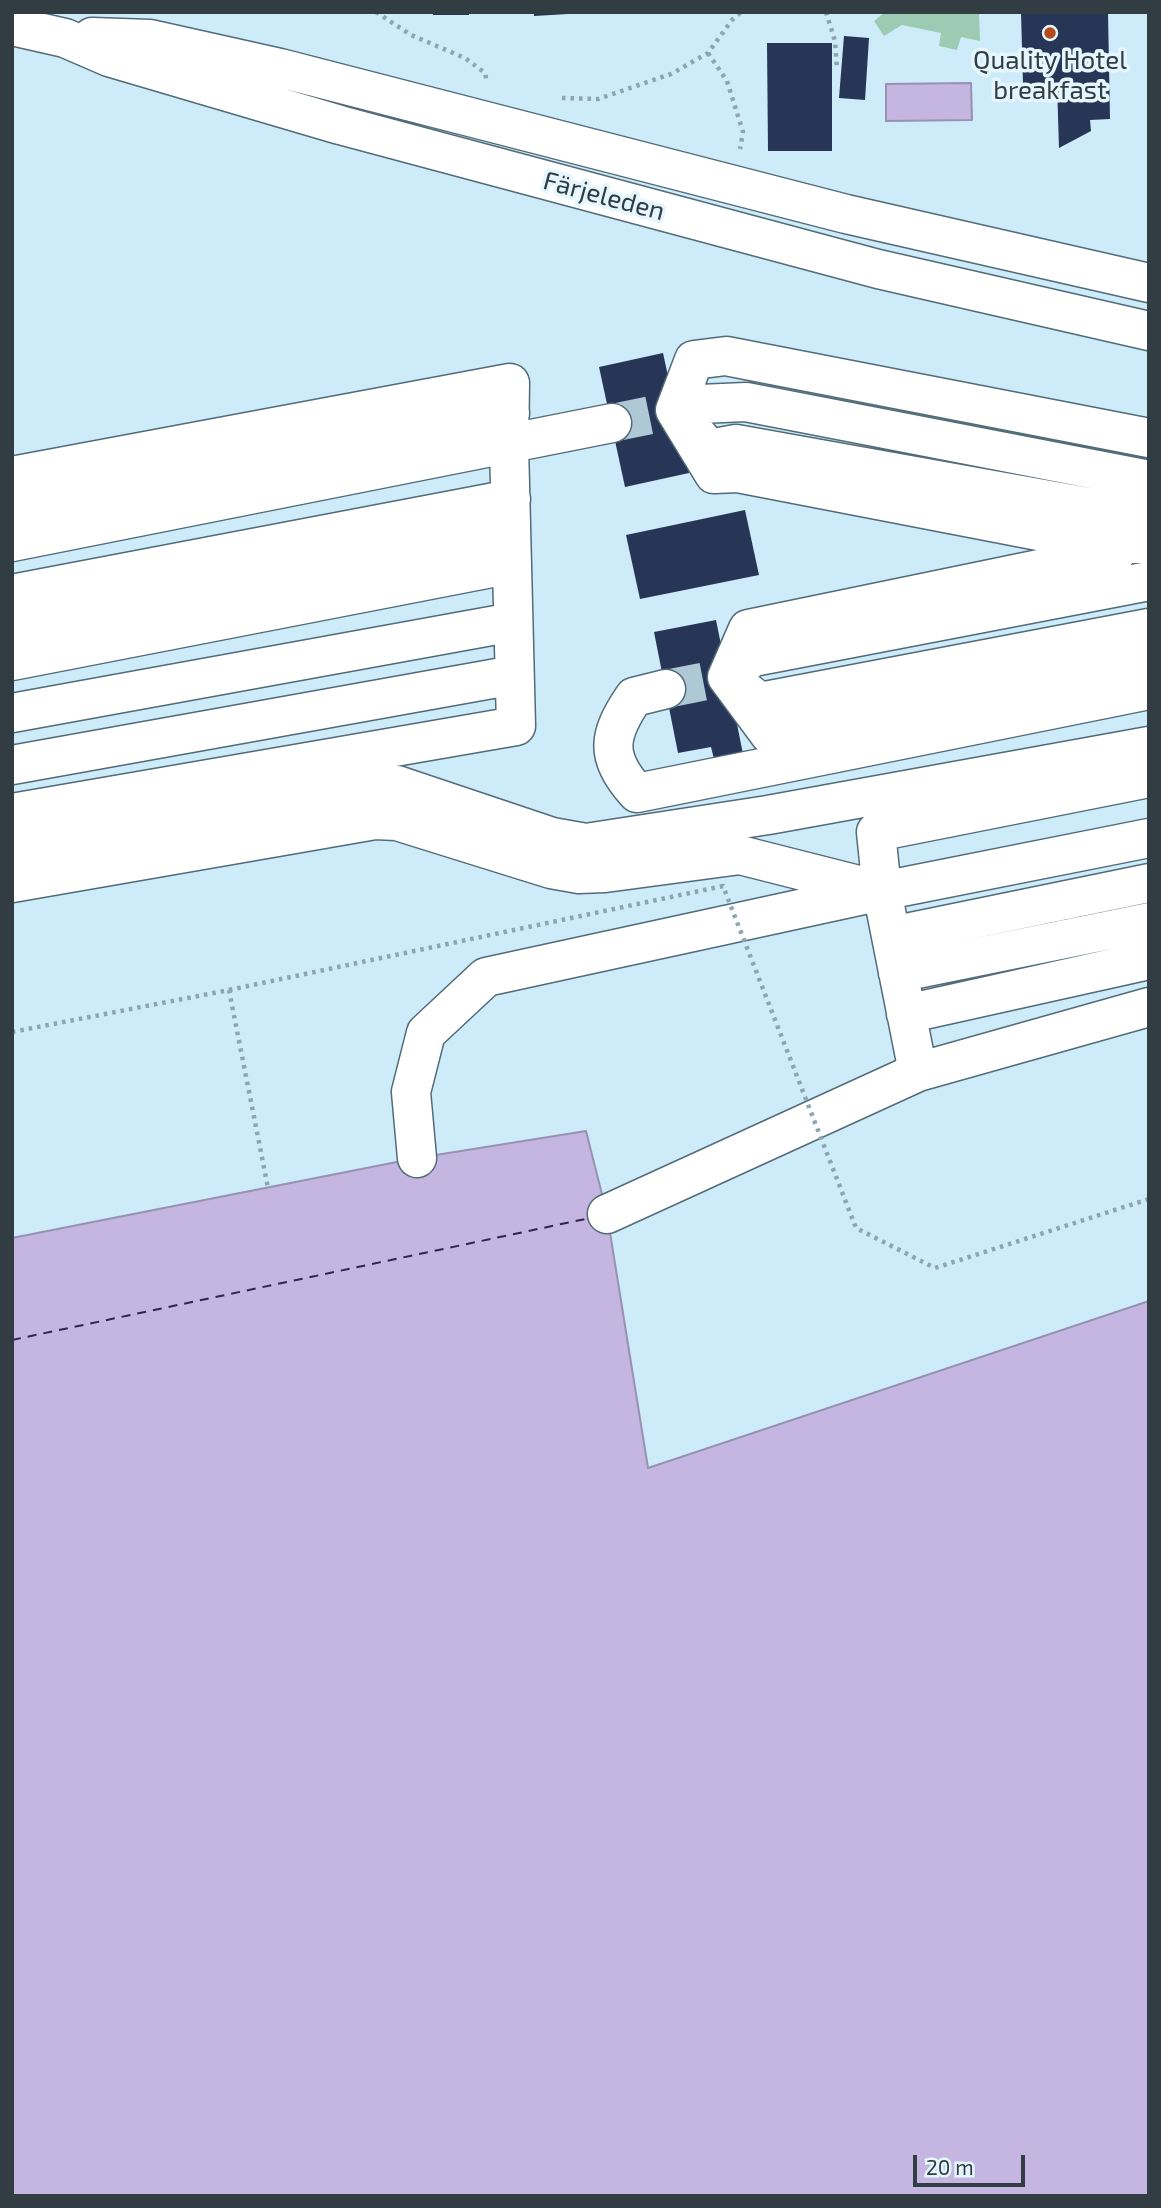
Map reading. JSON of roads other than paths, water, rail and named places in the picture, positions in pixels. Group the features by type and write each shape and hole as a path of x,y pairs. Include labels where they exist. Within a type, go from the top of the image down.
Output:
{"street":[{"name":"Färjeleden","path":"12,26 65,38 109,57 340,125 878,268 1149,331"},
{"name":"Färjeleden","path":"65,38 110,36 150,39 267,65 846,214 1149,283"},
{"path":"676,410 694,360 726,356 1149,438"},
{"path":"12,476 510,383 512,560"},
{"path":"676,410 698,384 735,383 1149,462"},
{"path":"676,410 700,404 746,402 1149,480"},
{"path":"676,410 705,430 734,426 1149,505"},
{"path":"676,410 709,449 736,443 1149,518"},
{"path":"676,410 714,474 738,473 1106,544 1149,545"},
{"path":"12,813 512,560 612,423"},
{"path":"12,490 512,560"},
{"path":"12,511 512,560"},
{"path":"12,527 512,560"},
{"path":"12,542 512,560"},
{"path":"727,677 748,629 1149,545"},
{"path":"12,560 512,560"},
{"path":"12,578 512,560"},
{"path":"12,594 512,560"},
{"path":"12,611 512,560"},
{"path":"12,627 512,560"},
{"path":"12,645 512,560"},
{"path":"12,661 512,560"},
{"path":"12,677 512,560"},
{"path":"12,694 512,560"},
{"path":"12,713 512,560"},
{"path":"12,730 512,560"},
{"path":"12,748 512,560"},
{"path":"12,765 512,560"},
{"path":"12,780 512,560"},
{"path":"12,797 512,560"},
{"path":"727,677 753,657 1149,581"},
{"path":"727,677 1149,597"},
{"path":"727,677 760,702 1149,628"},
{"path":"727,677 768,717 1149,646"},
{"path":"727,677 770,735 1149,661"},
{"path":"666,689 634,697 619,719 613,747 620,774 637,793 672,804 1149,716"},
{"path":"637,793 1149,690"},
{"path":"12,848 381,783 397,785 552,837 586,843 768,815 1149,746"},
{"path":"900,964 876,832 1149,778"},
{"path":"607,1214 900,964 1149,796"},
{"path":"900,964 1149,812"},
{"path":"12,883 374,820 397,821 551,869 579,874 740,855 900,964 1149,978"},
{"path":"900,964 1149,838"},
{"path":"900,964 1149,862"},
{"path":"900,964 1149,883"},
{"path":"900,964 1149,902"},
{"path":"417,1158 411,1092 426,1033 486,977 770,916 900,964 1149,1007"},
{"path":"900,964 1149,922"},
{"path":"900,964 1149,943"},
{"path":"900,964 1149,960"}],"tunnel":[{"path":"612,423 675,410"},
{"path":"666,689 727,677"}],"place":[{"name":"Quality Hotel breakfast","path":"1050,33"}]}
